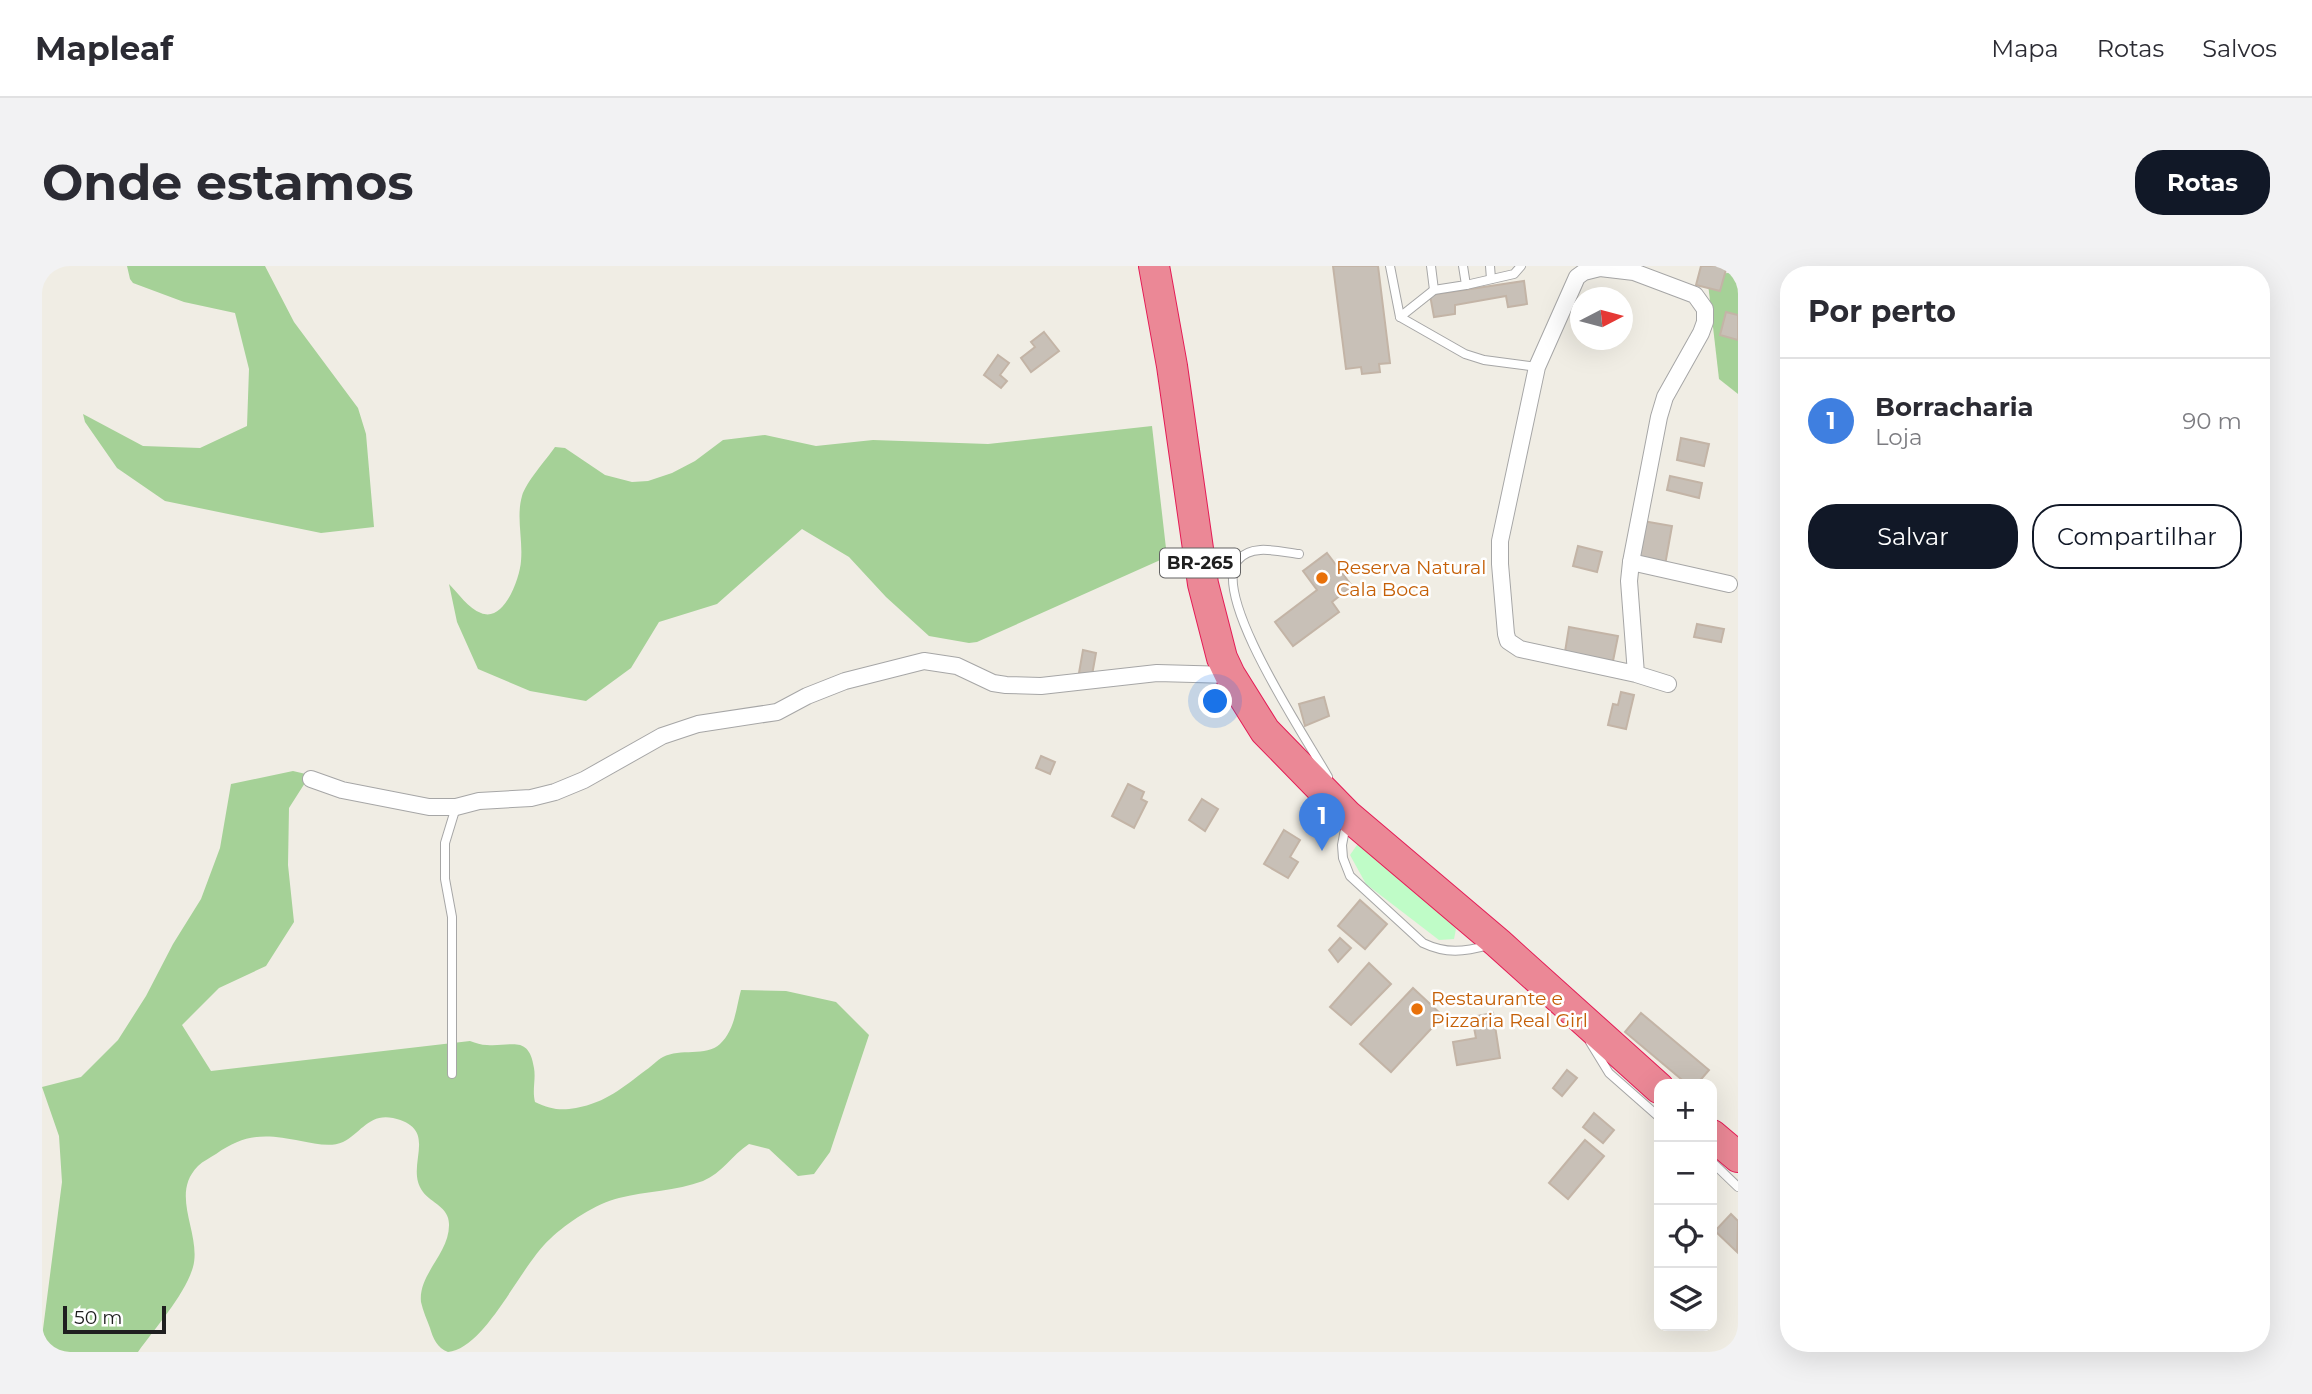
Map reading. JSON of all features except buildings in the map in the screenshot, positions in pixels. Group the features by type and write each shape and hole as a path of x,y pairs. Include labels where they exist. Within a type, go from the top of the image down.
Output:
{"highway":[{"name":"BR-265","path":"1154,266 1172,366 1203,584 1222,658 1230,675 1265,731 1347,815 1498,943 1654,1083"},
{"path":"1717,1139 1738,1157"}],"street":[{"path":"1636,674 1629,581 1631,562 1659,417 1665,397 1701,333 1705,322 1705,309 1695,295 1635,269 1600,268 1584,272 1577,278 1537,367 1500,541 1506,634 1508,640 1520,649 1636,674 1668,684"},
{"path":"1631,562 1730,584"},
{"path":"312,779 342,790 429,807 456,807 479,801 531,798 555,792 612,766 662,736 698,724 778,712 807,696 845,681 924,661 957,666 993,683 1006,685 1041,686 1157,673 1230,675"}],"lane":[{"path":"1390,266 1400,317 1465,354 1484,360 1537,367"},
{"path":"1431,266 1434,290"},
{"path":"1464,266 1466,285"},
{"path":"1490,266 1491,279"},
{"path":"1400,317 1434,290 1514,274 1521,266"},
{"path":"1299,554 1258,550 1247,553 1233,567 1232,590 1261,661 1347,815 1342,845 1343,858 1350,876 1423,943 1436,949 1467,952 1498,943"},
{"path":"452,1074 452,917 445,879 445,843 456,807"},
{"path":"1574,1011 1599,1060 1609,1073 1654,1113"},
{"path":"1717,1168 1738,1187"}],"green space":[{"path":"127,266 265,266 294,322 358,408 366,434 374,527 321,533 165,501 117,468 85,422 83,414 143,446 200,448 247,426 249,369 235,313 184,302 133,283"},
{"path":"1738,272 1738,394 1719,379 1707,275"},
{"path":"1152,426 1167,557 977,642 929,636 886,597 849,557 802,529 717,604 659,622 631,668 586,701 530,691 478,669 457,622 449,584 481,613 497,611 509,597 518,578 521,561 522,496 555,447 565,448 605,475 632,482 648,481 672,473 695,461 723,440 765,435 816,446 873,440 988,444"},
{"path":"293,771 310,775 289,808 288,865 294,922 266,966 219,988 182,1025 211,1071 470,1041 485,1045 518,1044 528,1050 532,1057 535,1102 555,1109 570,1109 605,1098 663,1057 708,1050 720,1044 732,1026 741,990 786,991 836,1002 869,1035 830,1152 814,1174 798,1176 769,1149 749,1144 703,1181 619,1198 591,1209 573,1220 539,1251 489,1322 476,1336 462,1347 448,1352 434,1339 421,1302 424,1282 445,1244 449,1224 446,1213 426,1196 418,1182 419,1139 416,1131 408,1123 385,1117 371,1121 343,1142 333,1145 267,1136 247,1139 204,1161 190,1177 186,1202 194,1241 193,1267 177,1300 138,1352 42,1352 62,1182 59,1136 42,1087 81,1077 118,1040 146,996 173,944 201,899 220,848 231,784"},
{"path":"1357,845 1365,846 1445,916 1456,929 1454,939 1439,940 1366,884 1350,855"}],"place":[{"name":"Reserva Natural Cala Boca","path":"1322,578"},
{"name":"Borracharia","path":"1322,851"},
{"name":"Restaurante e Pizzaria Real Girl","path":"1417,1009"}]}
